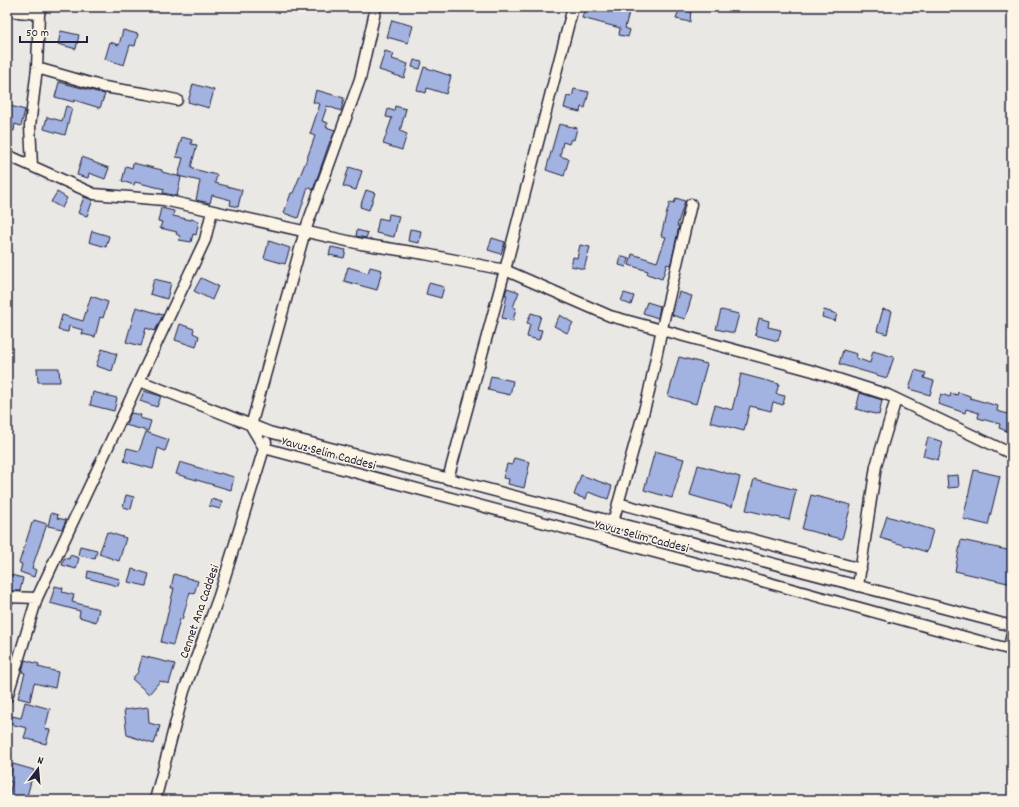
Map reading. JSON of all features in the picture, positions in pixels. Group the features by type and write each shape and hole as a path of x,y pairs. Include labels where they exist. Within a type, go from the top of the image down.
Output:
{"street":[{"path":"264,448 251,426 305,231 360,79 376,7"},
{"path":"448,479 574,7"},
{"path":"7,11 40,11 37,68 30,126 32,166"},
{"path":"37,68 104,88 148,94 177,100"},
{"path":"7,155 94,194 164,200 361,244 505,270 610,316 813,371 888,395 1012,454"},
{"path":"613,522 648,396 691,204"},
{"path":"7,697 38,598 205,240 212,211"},
{"name":"Yavuz Selim Caddesi","path":"140,381 269,432 1012,626"},
{"path":"858,586 876,466 896,399"},
{"name":"Cennet Ana Caddesi","path":"155,800 184,691 219,596 269,432"},
{"name":"Yavuz Selim Caddesi","path":"264,448 736,574 1010,650"},
{"path":"618,503 861,569"},
{"path":"7,597 38,598"},
{"path":"1010,650 1012,633"}],"building":[{"path":"585,7 607,7 629,12 625,28 630,30 628,37 619,35 620,28 582,18"},
{"path":"680,7 691,9 690,22 676,19"},
{"path":"392,20 413,26 408,43 387,37"},
{"path":"123,30 138,34 135,46 130,45 124,65 105,59 110,42 119,45"},
{"path":"61,31 79,35 76,49 58,44"},
{"path":"385,51 394,54 392,59 408,64 404,78 379,70"},
{"path":"414,60 422,62 420,69 412,67"},
{"path":"424,67 451,76 446,94 427,88 426,93 417,90"},
{"path":"59,82 105,94 100,108 74,100 74,102 55,97"},
{"path":"193,84 214,90 209,108 188,102"},
{"path":"574,89 589,92 585,108 581,107 580,112 564,108 567,96 572,97"},
{"path":"316,90 344,98 341,111 327,106 322,121 328,123 326,127 335,130 313,190 308,187 298,218 284,213 315,136 310,134 320,104 313,102"},
{"path":"7,105 25,110 21,126 15,124 14,131 7,129"},
{"path":"66,106 72,108 65,135 44,129 47,117 62,121"},
{"path":"395,106 406,109 400,131 407,134 402,150 383,144 392,118 386,117 388,109 394,111"},
{"path":"559,124 577,128 574,140 571,139 569,144 563,142 560,156 569,159 564,176 546,170"},
{"path":"182,137 192,140 191,144 197,145 191,167 193,167 193,169 217,175 215,183 242,190 238,207 230,205 231,200 212,195 210,203 196,200 200,181 178,176 183,158 176,157"},
{"path":"82,157 109,168 105,179 89,173 88,178 77,175"},
{"path":"133,163 162,170 162,172 181,177 177,196 163,193 164,189 135,182 134,185 122,181 126,166 132,168"},
{"path":"349,167 362,171 356,190 343,186"},
{"path":"366,190 375,193 369,210 360,207"},
{"path":"57,192 67,198 62,208 51,202"},
{"path":"84,197 93,200 87,216 78,213"},
{"path":"676,198 685,201 677,226 679,226 672,259 670,265 667,264 662,279 647,274 648,271 629,265 632,254 657,262 666,237 661,236 666,215 670,202 674,203"},
{"path":"161,208 174,211 173,216 199,221 196,235 193,234 191,242 179,240 180,236 176,234 177,232 160,228 162,222 158,221"},
{"path":"389,214 399,216 394,237 376,233 379,218 388,220"},
{"path":"410,229 421,231 419,243 408,241"},
{"path":"357,230 368,233 366,238 356,236"},
{"path":"92,231 109,236 106,247 89,242"},
{"path":"492,238 505,242 501,254 488,250"},
{"path":"269,241 290,248 285,264 264,258"},
{"path":"580,245 590,247 584,269 571,266 573,257 577,258"},
{"path":"331,247 346,250 344,258 329,255"},
{"path":"621,256 629,259 626,267 619,265"},
{"path":"348,267 368,273 370,267 382,270 377,290 344,281"},
{"path":"201,278 218,286 212,300 194,291"},
{"path":"154,279 171,283 167,299 150,294"},
{"path":"429,283 444,287 441,298 426,294"},
{"path":"507,288 519,292 513,307 516,308 513,321 502,318"},
{"path":"679,292 692,296 685,319 672,315"},
{"path":"624,293 634,296 631,305 621,301"},
{"path":"91,296 108,302 103,318 100,317 95,337 82,334 83,330 69,326 68,332 58,330 62,315 83,321"},
{"path":"647,302 660,306 658,318 643,313"},
{"path":"136,307 163,315 155,331 146,328 141,346 126,342"},
{"path":"883,309 892,311 887,334 877,331"},
{"path":"721,310 739,314 734,333 716,329"},
{"path":"824,310 837,314 835,321 822,317"},
{"path":"531,313 541,316 537,329 542,330 539,340 527,337 530,324 527,323"},
{"path":"560,315 573,323 567,333 554,326"},
{"path":"759,318 769,321 768,327 781,330 778,341 755,335"},
{"path":"180,324 194,329 193,333 199,336 196,347 175,340"},
{"path":"102,349 117,354 112,371 96,366"},
{"path":"843,350 857,354 856,358 870,363 873,351 894,357 887,378 839,364"},
{"path":"679,357 707,364 696,404 668,396"},
{"path":"37,368 59,368 60,382 38,382"},
{"path":"915,370 926,373 924,378 934,381 930,395 909,389"},
{"path":"741,374 779,384 776,394 785,396 783,405 773,402 771,411 750,406 744,431 710,422 715,405 732,410"},
{"path":"491,376 513,381 510,395 488,390"},
{"path":"144,391 161,396 157,407 140,401"},
{"path":"93,392 117,398 114,411 90,405"},
{"path":"958,392 970,396 970,398 998,406 997,411 1012,415 1012,433 999,428 1000,424 978,418 979,413 966,409 965,413 938,404 941,394 950,397 951,393 957,395"},
{"path":"860,393 882,400 879,415 856,409"},
{"path":"131,413 141,415 140,418 151,421 148,431 125,425"},
{"path":"146,432 169,440 165,451 158,448 153,469 124,461 127,448 139,451"},
{"path":"928,437 943,442 938,460 923,456"},
{"path":"655,451 684,459 672,498 644,490"},
{"path":"514,458 530,462 524,488 508,484 509,479 503,478 507,464 512,465"},
{"path":"180,462 234,477 231,490 176,474"},
{"path":"698,465 740,477 732,507 690,495"},
{"path":"974,470 1000,476 988,525 963,519"},
{"path":"581,475 612,486 608,499 588,492 586,499 574,495"},
{"path":"958,475 959,487 948,488 947,476"},
{"path":"754,479 796,490 789,520 746,510"},
{"path":"126,495 134,497 131,509 123,507"},
{"path":"811,495 851,505 842,539 802,529"},
{"path":"211,499 222,502 220,509 209,506"},
{"path":"51,513 58,515 57,518 66,520 62,529 48,526"},
{"path":"887,516 933,530 927,552 880,538"},
{"path":"34,520 47,524 32,568 36,570 34,577 20,572 22,564 19,563"},
{"path":"107,532 126,538 119,561 99,554"},
{"path":"961,540 1012,551 1012,584 955,571"},
{"path":"80,546 97,550 95,559 78,555"},
{"path":"70,555 79,558 76,569 62,565 64,558 69,559"},
{"path":"132,569 149,574 146,586 128,582"},
{"path":"88,571 120,579 118,586 87,578"},
{"path":"7,574 23,578 20,591 7,591"},
{"path":"174,574 198,581 194,594 190,592 182,620 180,619 173,645 161,642 174,588 171,588"},
{"path":"55,586 63,588 62,592 74,595 72,602 99,609 96,622 79,617 80,611 50,603"},
{"path":"142,656 175,664 169,684 160,681 149,694 132,679 138,672"},
{"path":"25,660 39,664 38,667 58,672 55,688 34,683 30,701 18,698 25,673 22,672"},
{"path":"25,702 50,709 45,729 50,730 46,744 24,738 27,728 10,724 12,716 21,718"},
{"path":"148,707 149,723 160,726 154,744 127,735 124,710"},
{"path":"13,764 34,770 26,800 8,800 12,782 8,781"}]}
